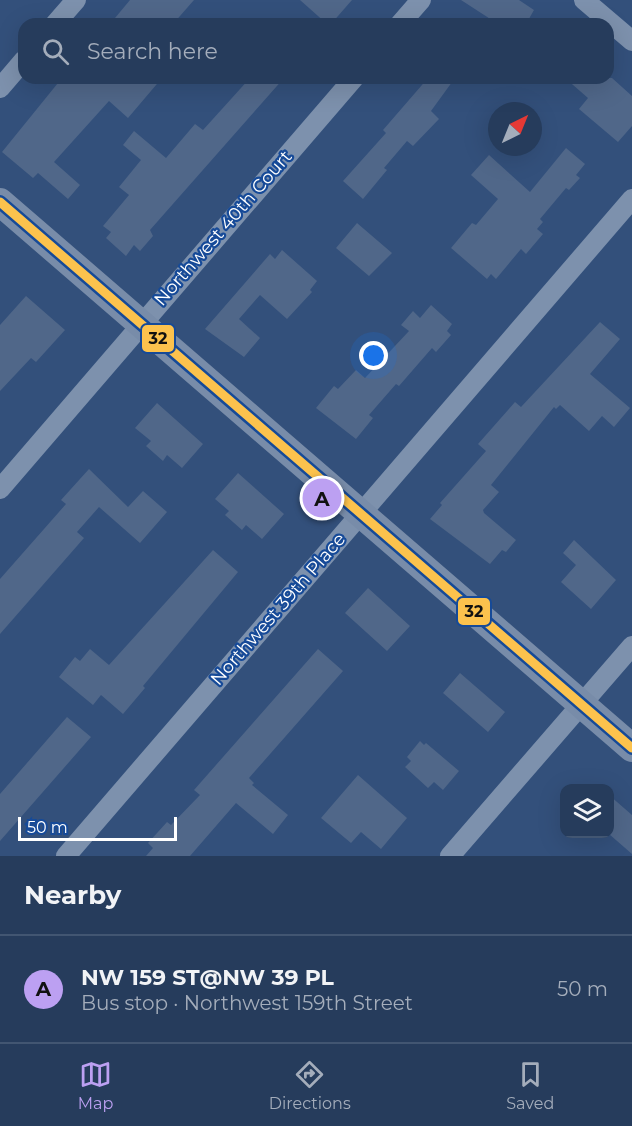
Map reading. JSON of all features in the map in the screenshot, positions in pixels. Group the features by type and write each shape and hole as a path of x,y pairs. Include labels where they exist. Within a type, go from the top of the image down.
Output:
{"street":[{"path":"60,18 76,0"},
{"path":"405,18 421,0"},
{"path":"584,0 605,18"},
{"path":"614,26 632,41"},
{"path":"0,88 18,67"},
{"name":"Northwest 40th Court","path":"0,489 349,84"},
{"name":"Northwest 39th Place","path":"66,856 632,199"},
{"path":"0,202 632,748"},
{"path":"450,856 632,646"}],"building":[{"path":"130,0 194,0 178,18 115,18"},
{"path":"300,0 352,0 336,18 320,18"},
{"path":"461,0 519,0 534,10 529,18 489,18"},
{"path":"614,80 632,96 632,126 618,142 579,109 588,98 572,84 614,84"},
{"path":"57,84 157,84 128,118 109,101 54,162 80,185 68,199 38,173 33,178 2,152"},
{"path":"245,84 279,84 150,230 153,236 140,251 134,245 126,256 106,238 111,232 103,226 129,195 119,187 141,160 123,145 134,131 166,158 195,124 203,130"},
{"path":"423,84 451,84 431,111 439,119 413,146 407,141 384,168 387,170 363,199 343,181 386,133 383,130"},
{"path":"566,148 585,164 576,175 580,178 569,190 566,188 540,219 543,222 537,229 543,234 526,254 521,249 496,279 491,274 487,279 451,248 472,223 476,225 498,199 471,175 490,156 530,192"},
{"path":"357,223 392,253 369,276 336,248"},
{"path":"282,250 317,281 310,290 312,292 287,319 260,295 239,319 260,338 244,357 205,329 270,254 275,259"},
{"path":"26,296 65,330 36,362 31,358 0,391 0,325"},
{"path":"431,305 452,324 447,331 451,335 436,352 432,348 399,386 396,384 369,415 373,418 356,439 316,408 334,386 338,389 356,370 365,378 409,331 401,325 413,311 420,318"},
{"path":"600,322 620,339 590,374 630,408 614,427 602,416 589,431 560,405 556,409 554,407 491,485 499,492 483,510 484,513 516,540 506,552 502,550 490,564 430,519 442,505 440,503 486,451 478,444 515,402 521,407"},
{"path":"157,403 203,444 182,468 167,455 163,461 146,446 151,441 135,428"},
{"path":"89,469 128,507 143,491 167,512 140,543 99,507 77,532 84,538 0,634 0,579 66,504 61,500"},
{"path":"238,473 284,514 262,539 246,525 242,530 225,515 229,511 215,499"},
{"path":"574,540 616,580 591,609 561,582 576,565 563,553"},
{"path":"213,550 238,572 143,686 145,688 123,714 101,695 93,705 59,677 75,657 80,661 90,649 109,665"},
{"path":"368,588 410,626 387,651 345,613"},
{"path":"318,649 343,671 249,778 254,783 252,785 288,815 273,834 236,803 190,856 146,856 153,848 148,843 167,822 171,825 200,795 194,790"},
{"path":"460,673 505,712 488,732 443,693"},
{"path":"67,717 91,737 0,841 0,794"},
{"path":"420,741 424,745 426,743 459,771 443,790 434,782 428,788 405,767 411,761 407,757"},
{"path":"358,775 407,818 381,849 361,832 351,843 321,818"},
{"path":"614,799 632,815 632,854 614,838"}],"transit line":[{"name":"32","path":"0,202 632,748"}],"place":[{"name":"NW 159 ST@NW 39 PL","path":"322,498"}]}
